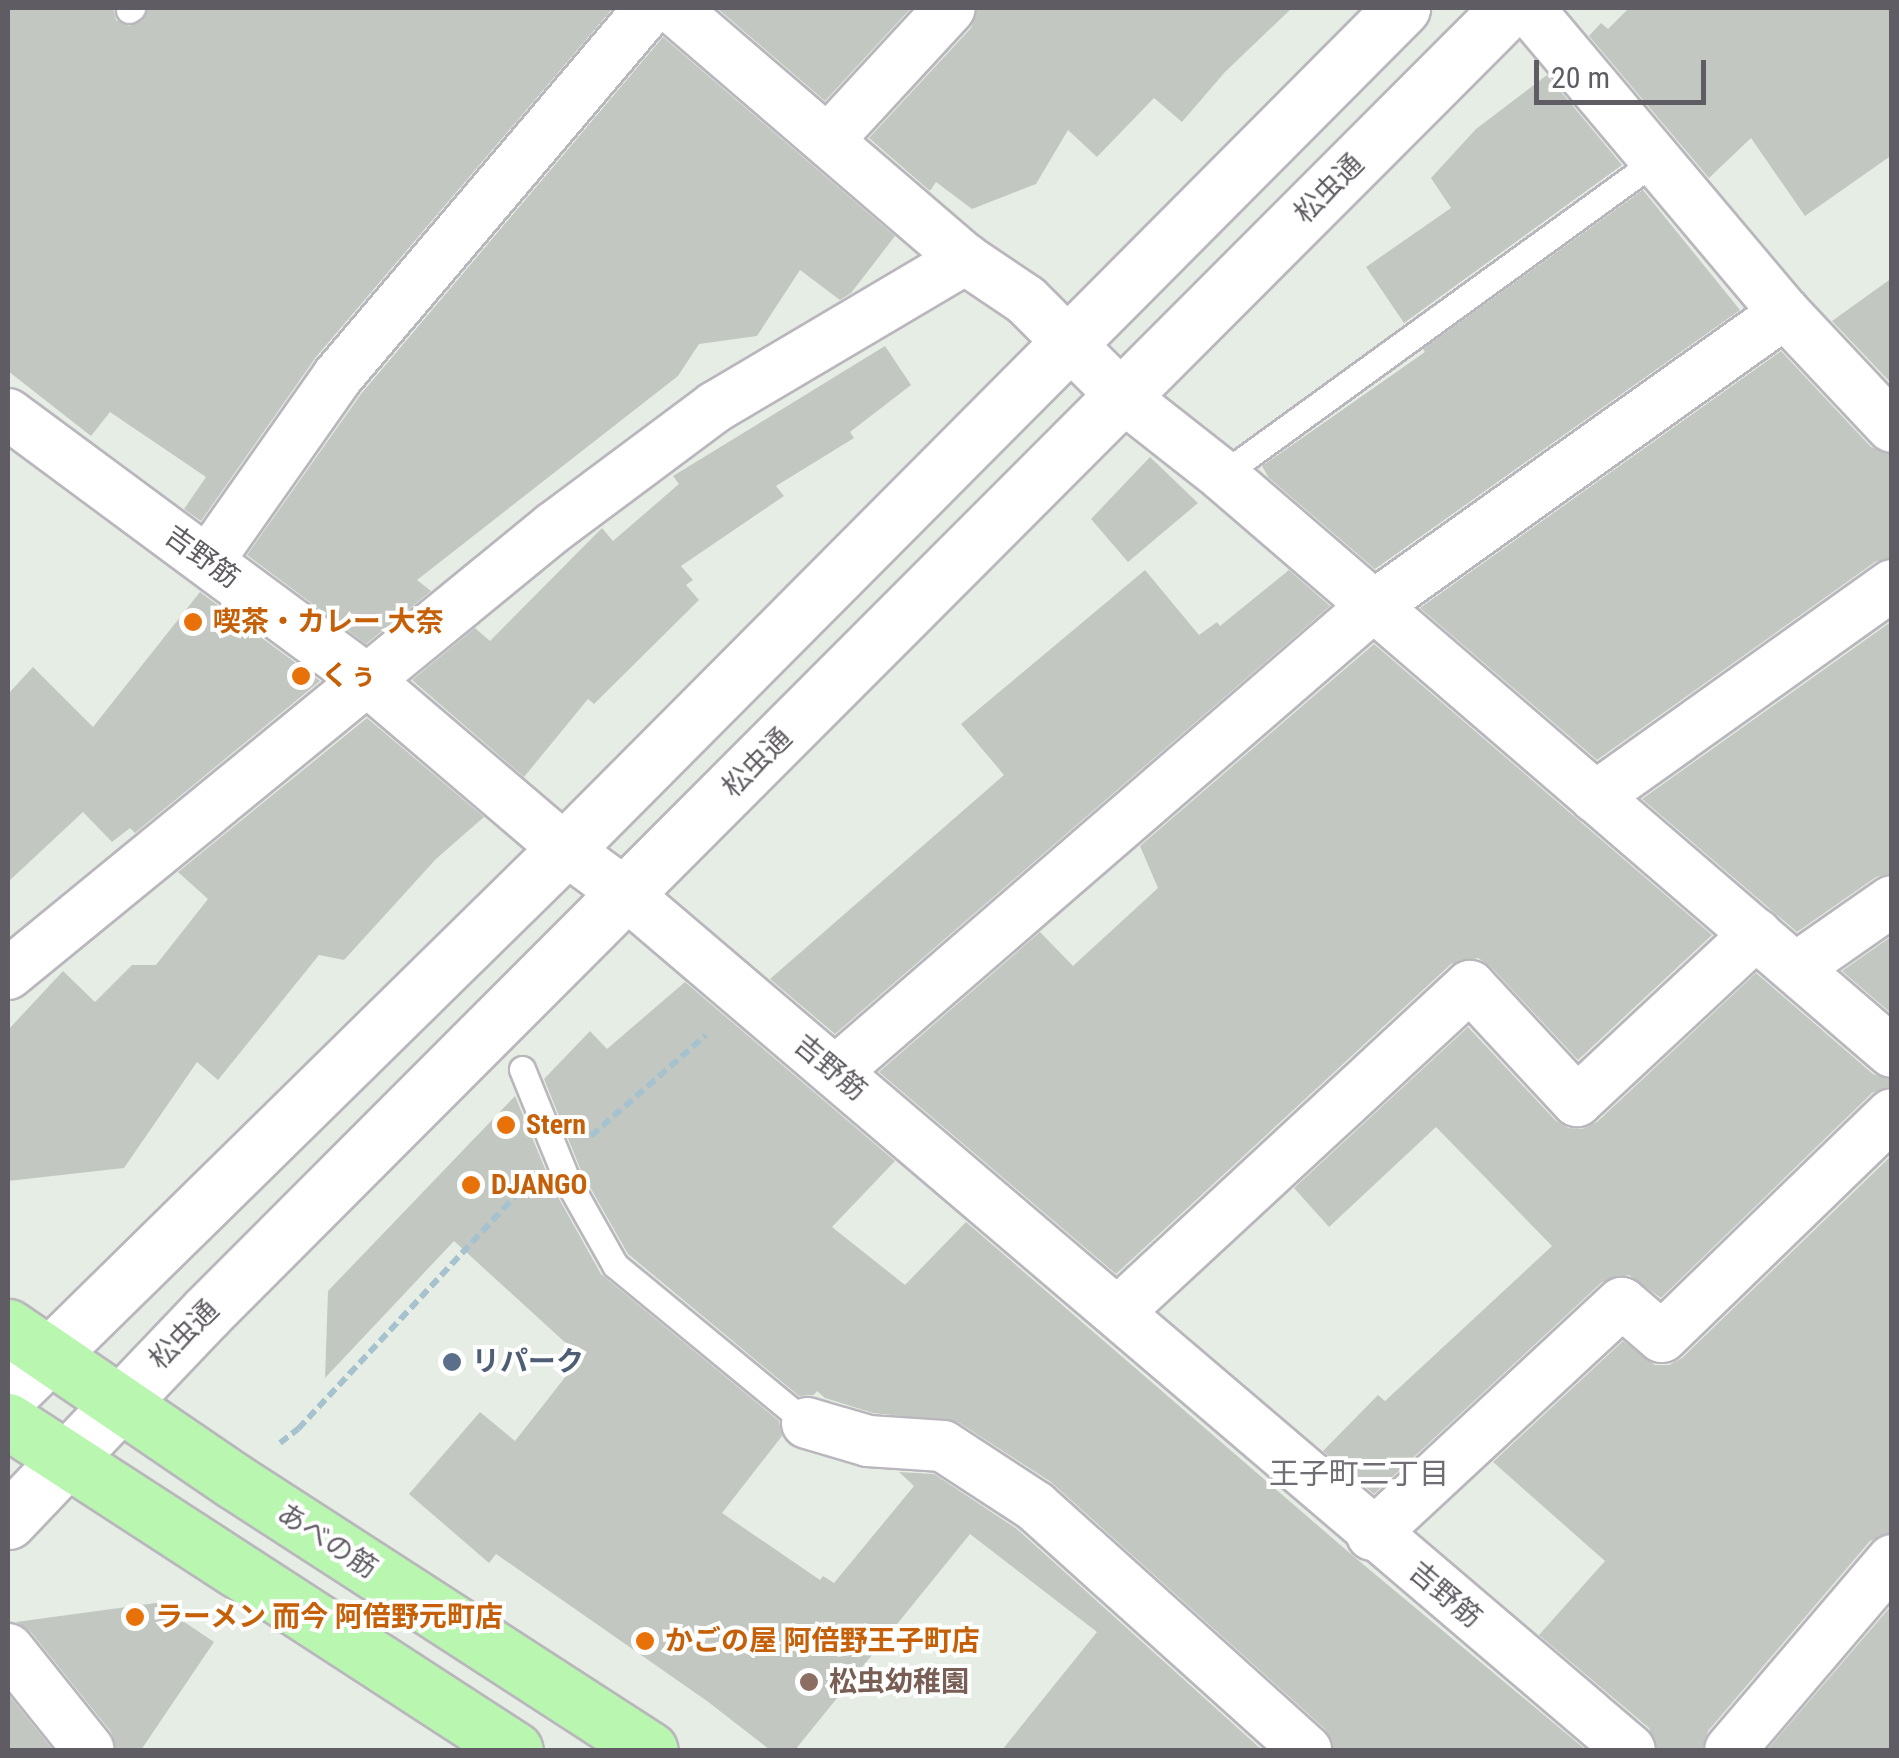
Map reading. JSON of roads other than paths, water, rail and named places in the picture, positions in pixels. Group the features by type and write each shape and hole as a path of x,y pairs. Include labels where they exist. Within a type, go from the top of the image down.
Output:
{"main road":[{"name":"あべの筋","path":"28,1340 650,1750"},
{"path":"8,1421 515,1750"}],"street":[{"path":"208,561 338,376 650,8"},
{"path":"673,8 965,259 1026,300 1123,397 1222,475 1892,1052"},
{"path":"828,139 950,8"},
{"path":"8,1396 28,1340 565,849 1402,8"},
{"name":"松虫通","path":"8,1521 118,1402 1509,8"},
{"path":"1528,8 1785,313 1892,427"},
{"path":"8,974 554,528 714,407 965,259"},
{"path":"836,1072 1372,606 1785,313"},
{"name":"吉野筋","path":"8,414 366,680 565,849 626,894 1118,1312 1372,1535 1630,1750"},
{"path":"1595,797 1892,585"},
{"path":"1796,968 1892,902"},
{"path":"1118,1312 1470,986 1577,1101 1756,934"},
{"path":"1372,1535 1622,1303 1662,1338 1892,1114"},
{"path":"807,1423 868,1442 943,1446 1035,1506 1306,1750"},
{"path":"1730,1750 1892,1560"},
{"path":"8,1649 89,1750"}],"lane":[{"path":"1222,475 1655,161"},
{"path":"522,1069 568,1180 615,1265 807,1423"}],"place":[{"name":"喫茶・カレー 大奈","path":"193,622"},
{"name":"くぅ","path":"301,676"},
{"name":"Stern","path":"506,1125"},
{"name":"DJANGO","path":"471,1185"},
{"name":"リパーク","path":"452,1362"},
{"name":"ラーメン 而今 阿倍野元町店","path":"135,1617"},
{"name":"かごの屋 阿倍野王子町店","path":"645,1641"},
{"name":"松虫幼稚園","path":"809,1682"}],"district":[{"name":"王子町二丁目","path":"1359,1474"}]}
